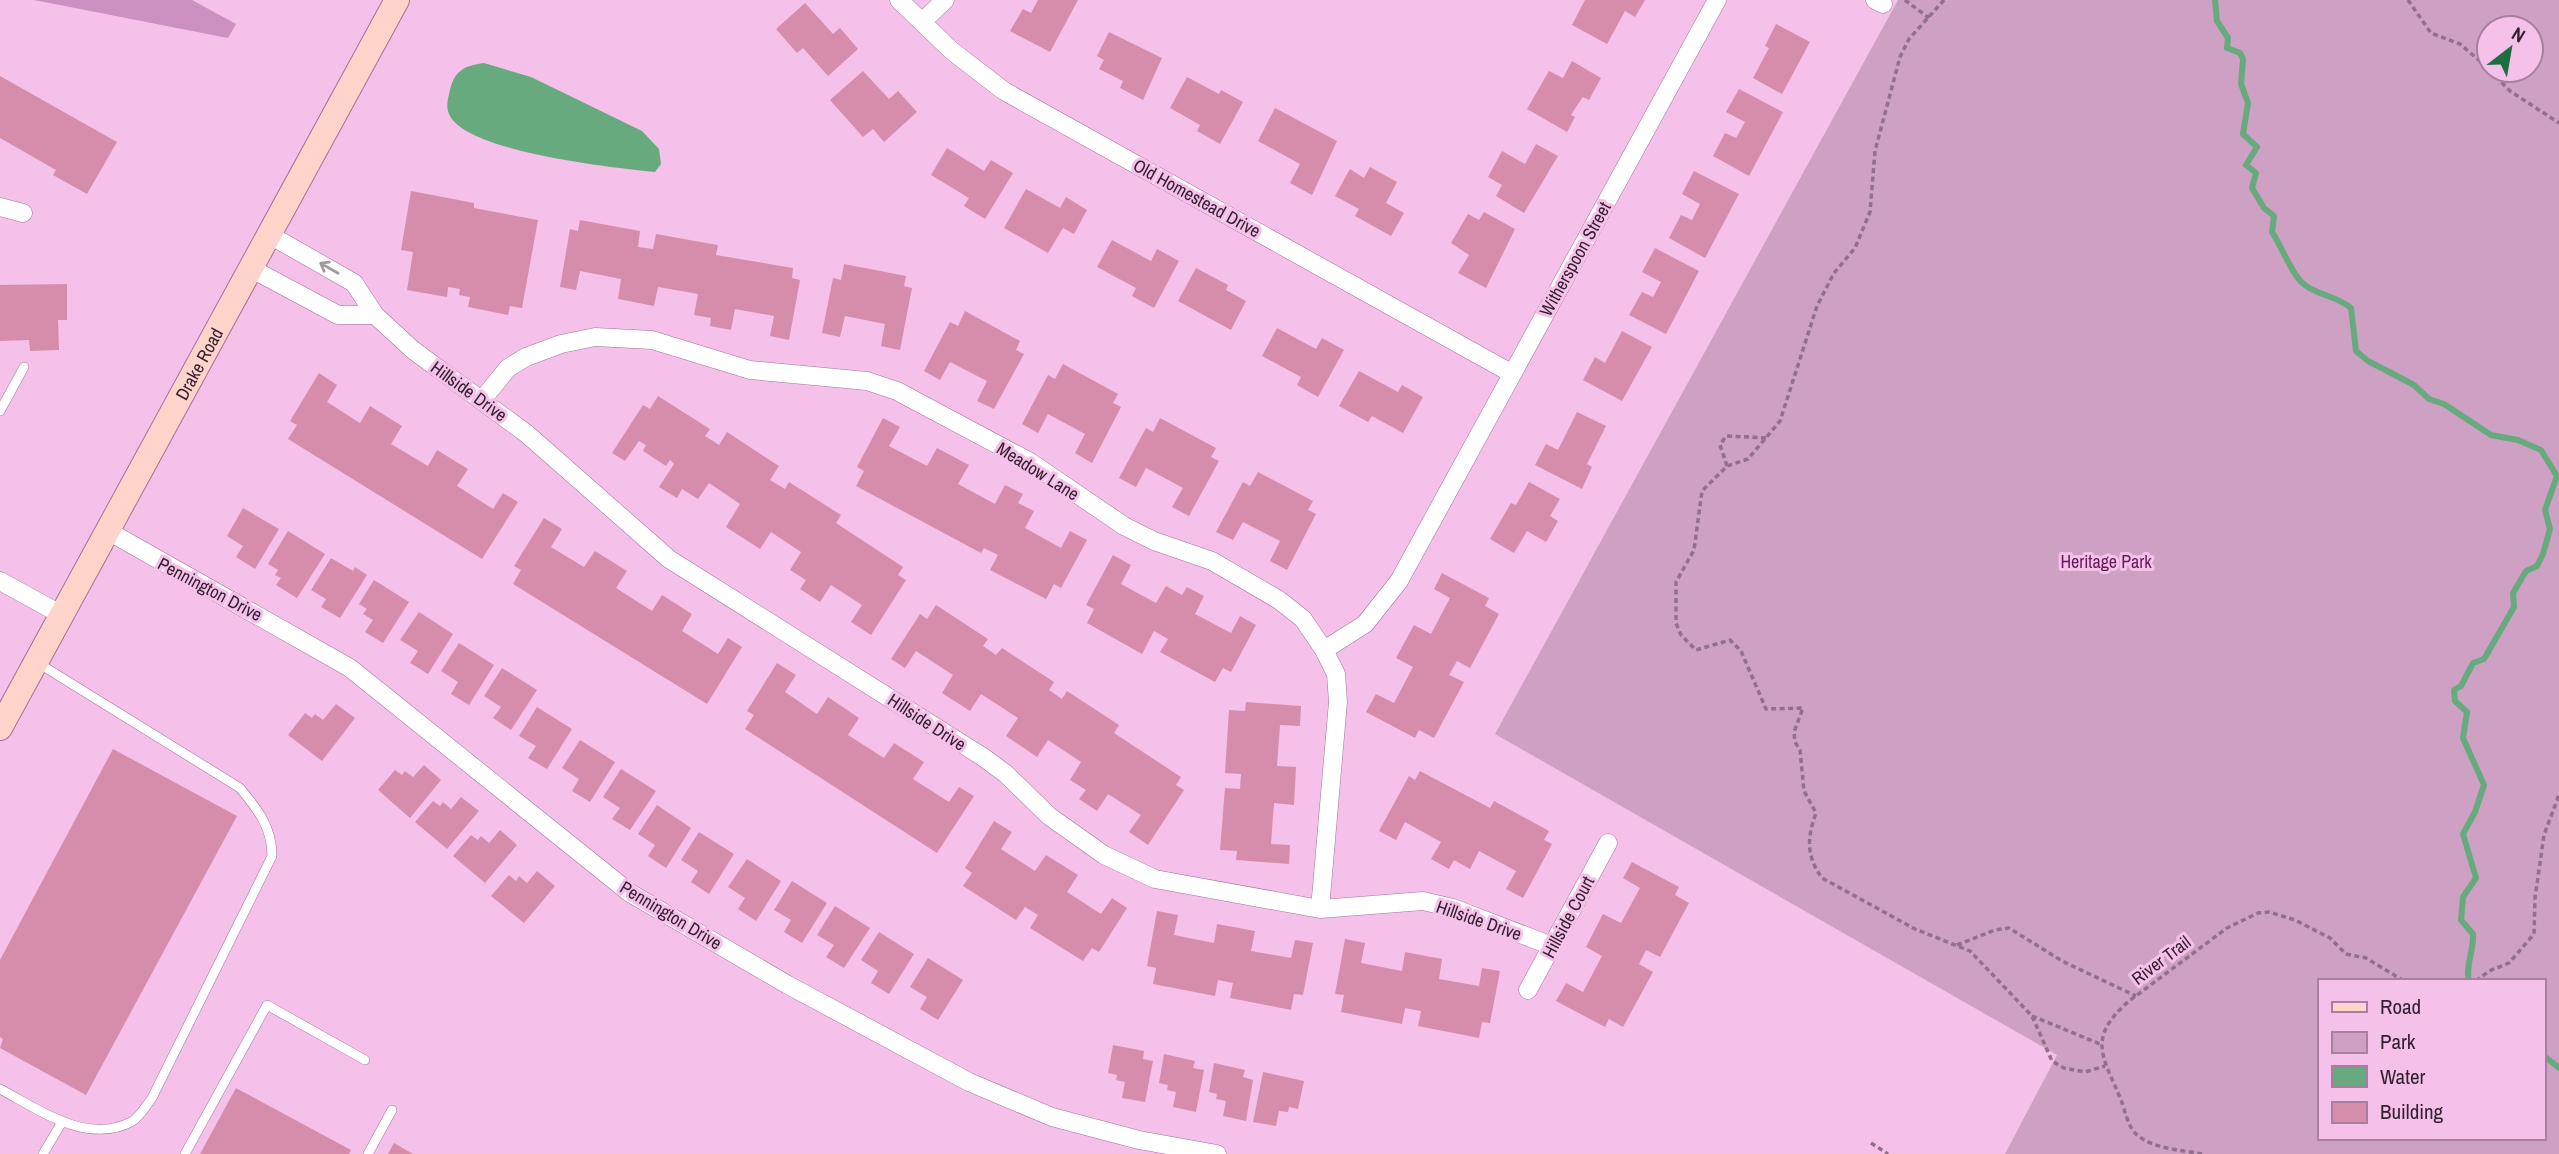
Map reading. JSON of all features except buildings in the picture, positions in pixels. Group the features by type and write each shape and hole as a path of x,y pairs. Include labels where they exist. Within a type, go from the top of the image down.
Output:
{"street":[{"name":"Drake Road","path":"0,728 397,0"},
{"name":"Old Homestead Drive","path":"899,0 952,51 1004,91 1511,373"},
{"path":"922,22 945,0"},
{"name":"Witherspoon Street","path":"1324,650 1365,624 1399,581 1511,373 1667,97 1717,0"},
{"path":"0,207 23,213"},
{"name":"Hillside Drive","path":"268,234 355,283 375,315 449,378 527,434 669,559 983,757 1006,774 1048,816 1104,855 1155,879 1320,909 1423,901 1453,908 1552,946"},
{"path":"250,268 338,315 375,315"},
{"name":"Meadow Lane","path":"482,400 508,368 526,357 561,344 595,337 652,340 723,364 750,370 867,381 897,391 1030,462 1124,526 1223,567 1279,600 1303,619 1336,674 1338,702 1320,909"},
{"name":"Pennington Drive","path":"107,531 350,668 629,893 788,985 970,1082 1052,1116 1137,1147 1217,1154"},
{"path":"0,581 62,615"},
{"name":"Hillside Court","path":"1528,990 1608,843"}],"lane":[{"path":"0,411 23,367"},
{"path":"0,1089 62,1122 102,1130 132,1122 152,1098 272,856 272,839 264,818 240,788 161,737 83,694 37,662"},
{"path":"185,1154 267,1005 365,1060"},
{"path":"368,1154 392,1110"},
{"path":"43,1154 62,1122"}],"path":[{"path":"1905,0 1929,18"},
{"path":"1944,0 1909,39 1891,81 1875,151 1870,212 1855,248 1834,273 1817,306 1780,421 1748,459 1727,466 1702,491 1694,550 1676,582 1676,623 1681,635 1696,650 1730,640 1741,651 1766,709 1803,708 1794,732 1795,742 1800,750 1804,791 1816,813 1808,848 1813,866 1822,878 1915,929 1958,945 1980,960 2032,1016 2052,1061 2064,1068 2085,1072 2105,1066"},
{"path":"2408,0 2431,33 2460,44 2475,56"},
{"path":"2504,84 2559,123"},
{"path":"1727,466 1720,445 1726,436 1768,438"},
{"path":"2478,979 2488,971 2509,963 2534,934 2535,898 2544,835 2559,795"},
{"name":"River Trail","path":"2100,1044 2117,1012 2136,996 2227,928 2258,913 2269,912 2295,920 2330,939 2346,954 2366,958 2401,979"},
{"path":"1958,945 1995,930 2009,928 2062,961 2136,996"},
{"path":"2032,1016 2100,1044 2105,1066 2136,1134 2159,1146 2202,1154"},
{"path":"1871,1143 1888,1154"}],"green space":[{"name":"Heritage Park","path":"1898,0 2559,0 2559,1154 2005,1154 2057,1055 1495,734"}],"shaded area":[{"path":"34,0 192,0 236,24 228,38"}],"water":[{"path":"484,63 531,77 642,131 659,149 661,164 655,172 577,162 512,148 463,129 450,116 448,109 452,83 461,70"}],"waterway":[{"path":"2215,0 2217,21 2228,38 2227,48 2240,53 2243,59 2241,84 2248,103 2243,134 2257,147 2246,165 2256,173 2252,188 2264,208 2274,216 2272,232 2296,275 2310,288 2351,308 2356,351 2368,361 2414,385 2429,399 2444,404 2491,435 2518,440 2541,450 2557,476 2545,510 2550,529 2543,554 2537,566 2526,571 2513,593 2514,607 2484,659 2473,663 2461,686 2454,690 2455,701 2467,712 2463,738 2484,785 2475,812 2463,834 2476,878 2463,897 2461,920 2473,934 2469,979"},
{"path":"2545,1057 2559,1068"}]}
